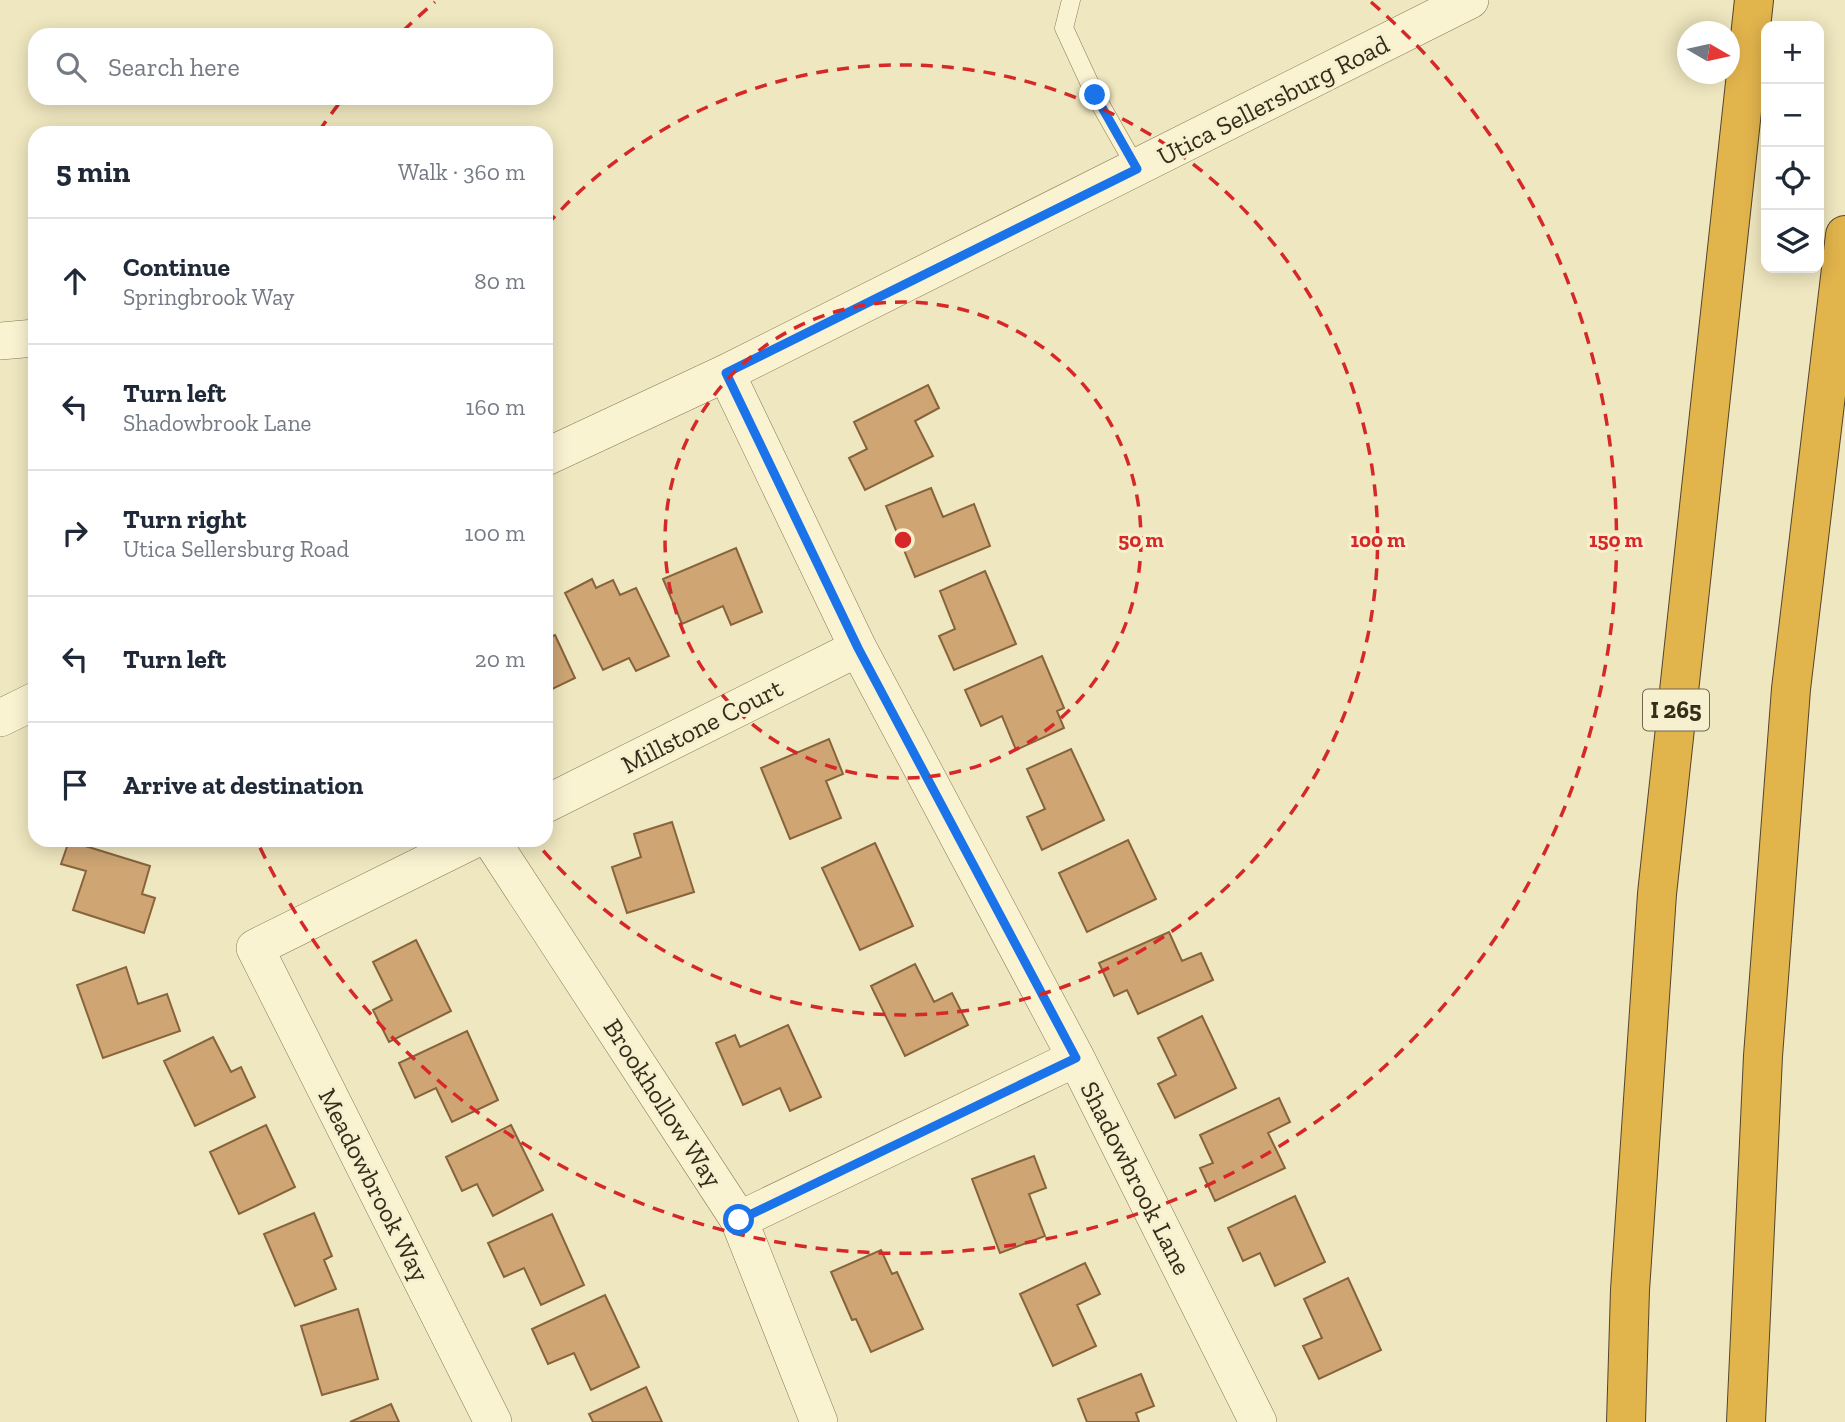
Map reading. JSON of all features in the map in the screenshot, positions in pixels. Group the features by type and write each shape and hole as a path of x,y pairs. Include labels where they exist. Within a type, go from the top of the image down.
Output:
{"highway":[{"name":"I 265","path":"1626,1422 1630,1290 1657,894 1754,0"},
{"path":"1746,1422 1763,1056 1791,689 1845,235"}],"street":[{"name":"Utica Sellersburg Road","path":"553,454 726,373 1470,0"},
{"path":"0,341 28,339"},
{"name":"Shadowbrook Lane","path":"726,373 858,648 1076,1058 1258,1422"},
{"name":"Millstone Court","path":"553,800 858,648"},
{"path":"0,718 28,704"},
{"name":"Meadowbrook Way","path":"459,847 255,948 494,1422"},
{"name":"Brookhollow Way","path":"496,847 739,1220 819,1422"},
{"path":"739,1220 1076,1058"}],"lane":[{"path":"1071,0 1064,28 1095,95 1137,169"}],"building":[{"path":"928,385 939,408 915,421 933,456 865,490 849,458 867,449 854,422"},
{"path":"931,488 943,517 974,504 990,546 915,577 886,506"},
{"path":"736,548 762,612 731,625 723,606 682,624 663,579"},
{"path":"985,571 1016,644 954,670 939,636 955,629 940,591"},
{"path":"592,579 596,588 613,580 620,595 636,588 669,656 636,671 629,658 603,670 565,593"},
{"path":"555,635 575,678 553,689"},
{"path":"1042,656 1064,708 1057,711 1064,728 1016,750 1002,716 981,726 965,690"},
{"path":"829,739 843,774 826,781 841,818 790,839 761,768"},
{"path":"1071,749 1104,820 1042,850 1027,817 1045,809 1027,769"},
{"path":"672,822 694,892 627,913 612,867 641,857 634,834"},
{"path":"1128,840 1156,899 1087,932 1059,873"},
{"path":"875,843 913,926 860,950 822,868"},
{"path":"67,847 88,847 150,866 142,894 155,898 144,933 73,910 86,871 61,864"},
{"path":"1169,932 1182,961 1201,953 1213,980 1138,1014 1127,990 1114,996 1099,963"},
{"path":"416,940 451,1011 389,1042 373,1010 392,1000 373,962"},
{"path":"915,964 934,1002 952,993 968,1025 905,1056 871,986"},
{"path":"126,967 138,1004 167,994 180,1031 103,1058 77,985"},
{"path":"1202,1016 1236,1088 1175,1118 1158,1084 1176,1075 1158,1038"},
{"path":"788,1025 821,1097 790,1111 780,1088 743,1105 716,1043 735,1035 740,1047"},
{"path":"467,1031 498,1100 452,1122 436,1088 415,1098 399,1063"},
{"path":"213,1037 231,1072 241,1067 255,1097 195,1126 164,1061"},
{"path":"1279,1098 1290,1122 1268,1133 1285,1168 1215,1201 1200,1168 1213,1163 1200,1135"},
{"path":"266,1125 295,1187 239,1214 210,1152"},
{"path":"511,1125 543,1190 493,1216 477,1184 462,1191 446,1157"},
{"path":"1034,1156 1046,1188 1029,1194 1045,1236 1000,1253 972,1179"},
{"path":"1295,1196 1325,1262 1275,1286 1260,1253 1243,1261 1228,1228"},
{"path":"314,1213 332,1256 324,1260 336,1289 295,1306 264,1234"},
{"path":"552,1214 584,1285 541,1305 524,1268 504,1277 488,1243"},
{"path":"881,1250 892,1274 897,1272 923,1329 871,1352 856,1319 852,1320 831,1272"},
{"path":"1085,1263 1100,1294 1077,1305 1096,1346 1053,1366 1020,1294"},
{"path":"1348,1278 1381,1350 1319,1379 1303,1346 1322,1338 1304,1299"},
{"path":"605,1295 639,1367 591,1390 574,1353 548,1364 532,1329"},
{"path":"358,1309 378,1379 322,1395 301,1326"},
{"path":"1141,1374 1154,1406 1136,1413 1139,1422 1087,1422 1078,1399"},
{"path":"646,1387 662,1422 593,1422 589,1414"},
{"path":"391,1404 399,1422 350,1422"}],"route":[{"path":"739,1220 1076,1058 858,648 726,373 1137,169 1095,95"}]}
